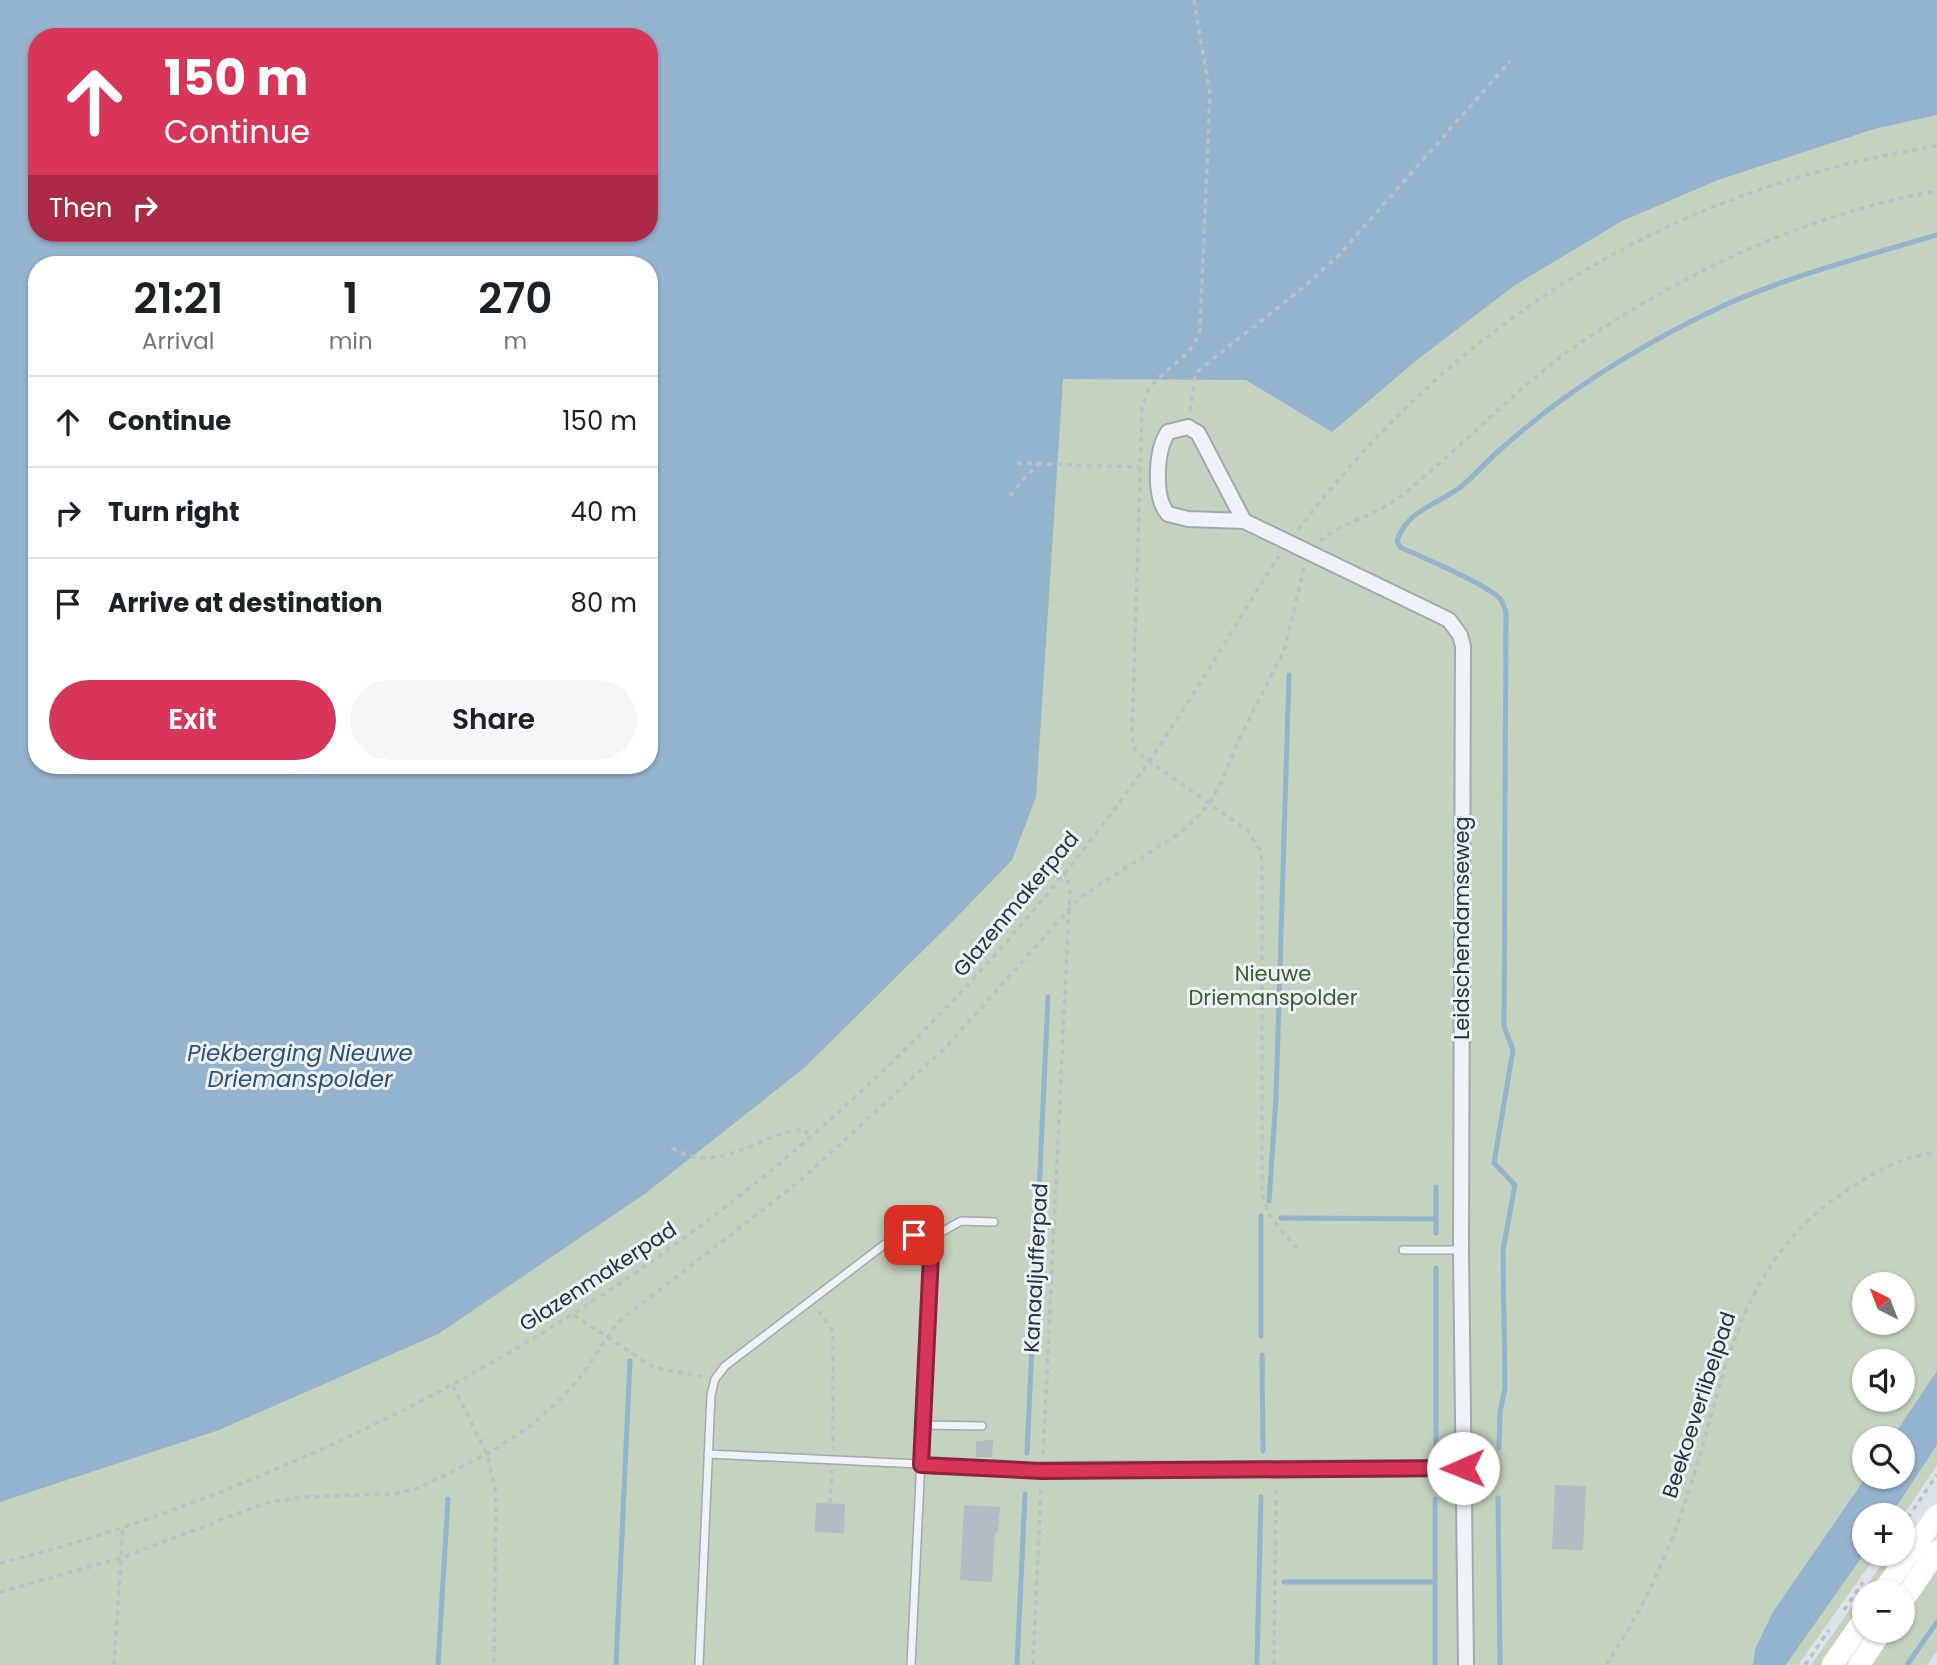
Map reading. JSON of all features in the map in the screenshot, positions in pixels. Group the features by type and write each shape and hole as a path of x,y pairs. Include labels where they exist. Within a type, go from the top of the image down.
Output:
{"main road":[{"path":"1891,1580 1937,1515"},
{"path":"1915,1583 1937,1551"},
{"path":"1832,1665 1852,1636"},
{"path":"1859,1665 1874,1643"}],"street":[{"name":"Leidschendamseweg","path":"1188,427 1168,432 1162,441 1158,497 1168,514 1188,519 1244,521 1449,620 1460,635 1463,646 1461,1250 1466,1665"},
{"path":"1188,427 1198,433 1244,521"},
{"path":"1042,1471 1463,1468"}],"lane":[{"path":"924,1242 961,1221 994,1222"},
{"path":"699,1665 711,1395 715,1379 725,1366 896,1236 914,1235 924,1242 931,1255 911,1665"},
{"path":"1403,1250 1461,1250"},
{"path":"923,1425 982,1426"},
{"path":"708,1454 1042,1471"}],"path":[{"path":"1194,0 1210,95 1200,330 1194,346 1158,379 1146,394 1142,409 1132,736 1134,748 1149,762 1247,830 1260,850 1262,1194 1270,1216 1299,1251"},
{"path":"1188,427 1193,388 1199,370 1315,278 1339,255 1510,61"},
{"name":"Glazenmakerpad","path":"0,1563 124,1528 339,1443 453,1386 574,1315 696,1231 741,1197 855,1099 988,965 1065,873 1149,762 1287,543 1332,484 1406,405 1466,352 1574,275 1703,210 1775,185 1878,156 1937,146"},
{"path":"0,1592 121,1558 267,1503 301,1497 395,1494 421,1486 487,1454 529,1427 559,1401 580,1377 617,1323 763,1210 875,1114 945,1048 1079,898 1178,834 1209,804 1284,651 1304,566 1310,553 1324,538 1391,503 1506,401 1572,349 1696,273 1755,246 1839,215 1937,191"},
{"path":"1010,495 1042,462"},
{"path":"1017,463 1159,469"},
{"name":"Kanaaljufferpad","path":"1033,1665 1070,887 1065,873"},
{"path":"671,1148 687,1155 721,1158 790,1130 803,1129 811,1137"},
{"name":"Beekoeverlibelpad","path":"1605,1665 1647,1598 1666,1555 1684,1506 1725,1364 1751,1297 1773,1260 1810,1219 1834,1198 1895,1162 1937,1153"},
{"path":"810,1301 833,1331 833,1460 830,1503"},
{"path":"574,1315 653,1367 715,1379"},
{"path":"453,1386 487,1454 496,1493 494,1665"},
{"path":"1274,1665 1276,1469"},
{"path":"1915,1507 1937,1475"},
{"path":"114,1665 124,1528"},
{"path":"1837,1619 1867,1576"},
{"path":"1805,1665 1829,1630"}],"green space":[{"name":"Nieuwe Driemanspolder","path":"0,0 1937,0 1937,1416 1915,1430 1915,1426 1852,1426 1852,1489 1885,1489 1874,1503 1852,1503 1852,1534 1764,1665 0,1665"},
{"path":"1937,1445 1937,1465 1911,1503 1899,1503 1908,1489 1915,1489 1915,1478"},
{"path":"1937,1560 1937,1651 1927,1665 1866,1665 1881,1643 1915,1643 1915,1593"},
{"path":"1856,1566 1868,1566 1858,1580 1852,1580 1852,1589 1798,1665 1786,1665"},
{"path":"1881,1566 1894,1566 1884,1580 1871,1580"},
{"path":"1852,1607 1852,1626 1825,1665 1811,1665"}],"water":[{"name":"Piekberging Nieuwe Driemanspolder","path":"0,0 1937,0 1937,115 1874,129 1718,180 1622,221 1515,285 1417,360 1332,432 1246,380 1063,379 1036,797 1012,860 804,1068 646,1193 438,1334 219,1430 0,1502"},
{"path":"1937,1371 1937,1445 1915,1478 1915,1426 1900,1426 1909,1412 1915,1412 1915,1404"},
{"path":"1858,1489 1908,1489 1899,1503 1852,1503 1852,1566 1856,1566 1786,1665 1753,1665 1755,1649 1773,1612"}],"building":[{"path":"993,1440 992,1457 976,1457 976,1441"},
{"path":"1555,1485 1586,1486 1583,1550 1552,1549"},
{"path":"816,1503 845,1504 844,1533 815,1532"},
{"path":"964,1505 1000,1507 998,1533 995,1532 992,1582 960,1580"}],"waterway":[{"path":"1499,1448 1500,1412 1505,1388 1503,1250 1515,1185 1494,1163 1513,1050 1504,1026 1506,612 1502,601 1495,594 1400,547 1397,541 1408,521 1416,514 1463,485 1497,452 1542,415 1596,376 1659,338 1703,315 1777,284 1937,235"},
{"path":"1269,1201 1276,1098 1289,675"},
{"path":"1027,1453 1048,997"},
{"path":"1436,1187 1436,1233"},
{"path":"1261,1216 1261,1336"},
{"path":"1281,1218 1436,1219"},
{"path":"1436,1268 1436,1452"},
{"path":"1262,1355 1263,1451"},
{"path":"616,1665 630,1361"},
{"path":"1017,1665 1025,1494"},
{"path":"1257,1665 1261,1497"},
{"path":"1498,1498 1500,1665"},
{"path":"438,1665 448,1499"},
{"path":"1435,1499 1435,1665"},
{"path":"1284,1582 1435,1582"},
{"path":"1907,1665 1937,1622"}],"route":[{"path":"914,1235 924,1242 931,1255 921,1465 1042,1471 1463,1468"}]}
